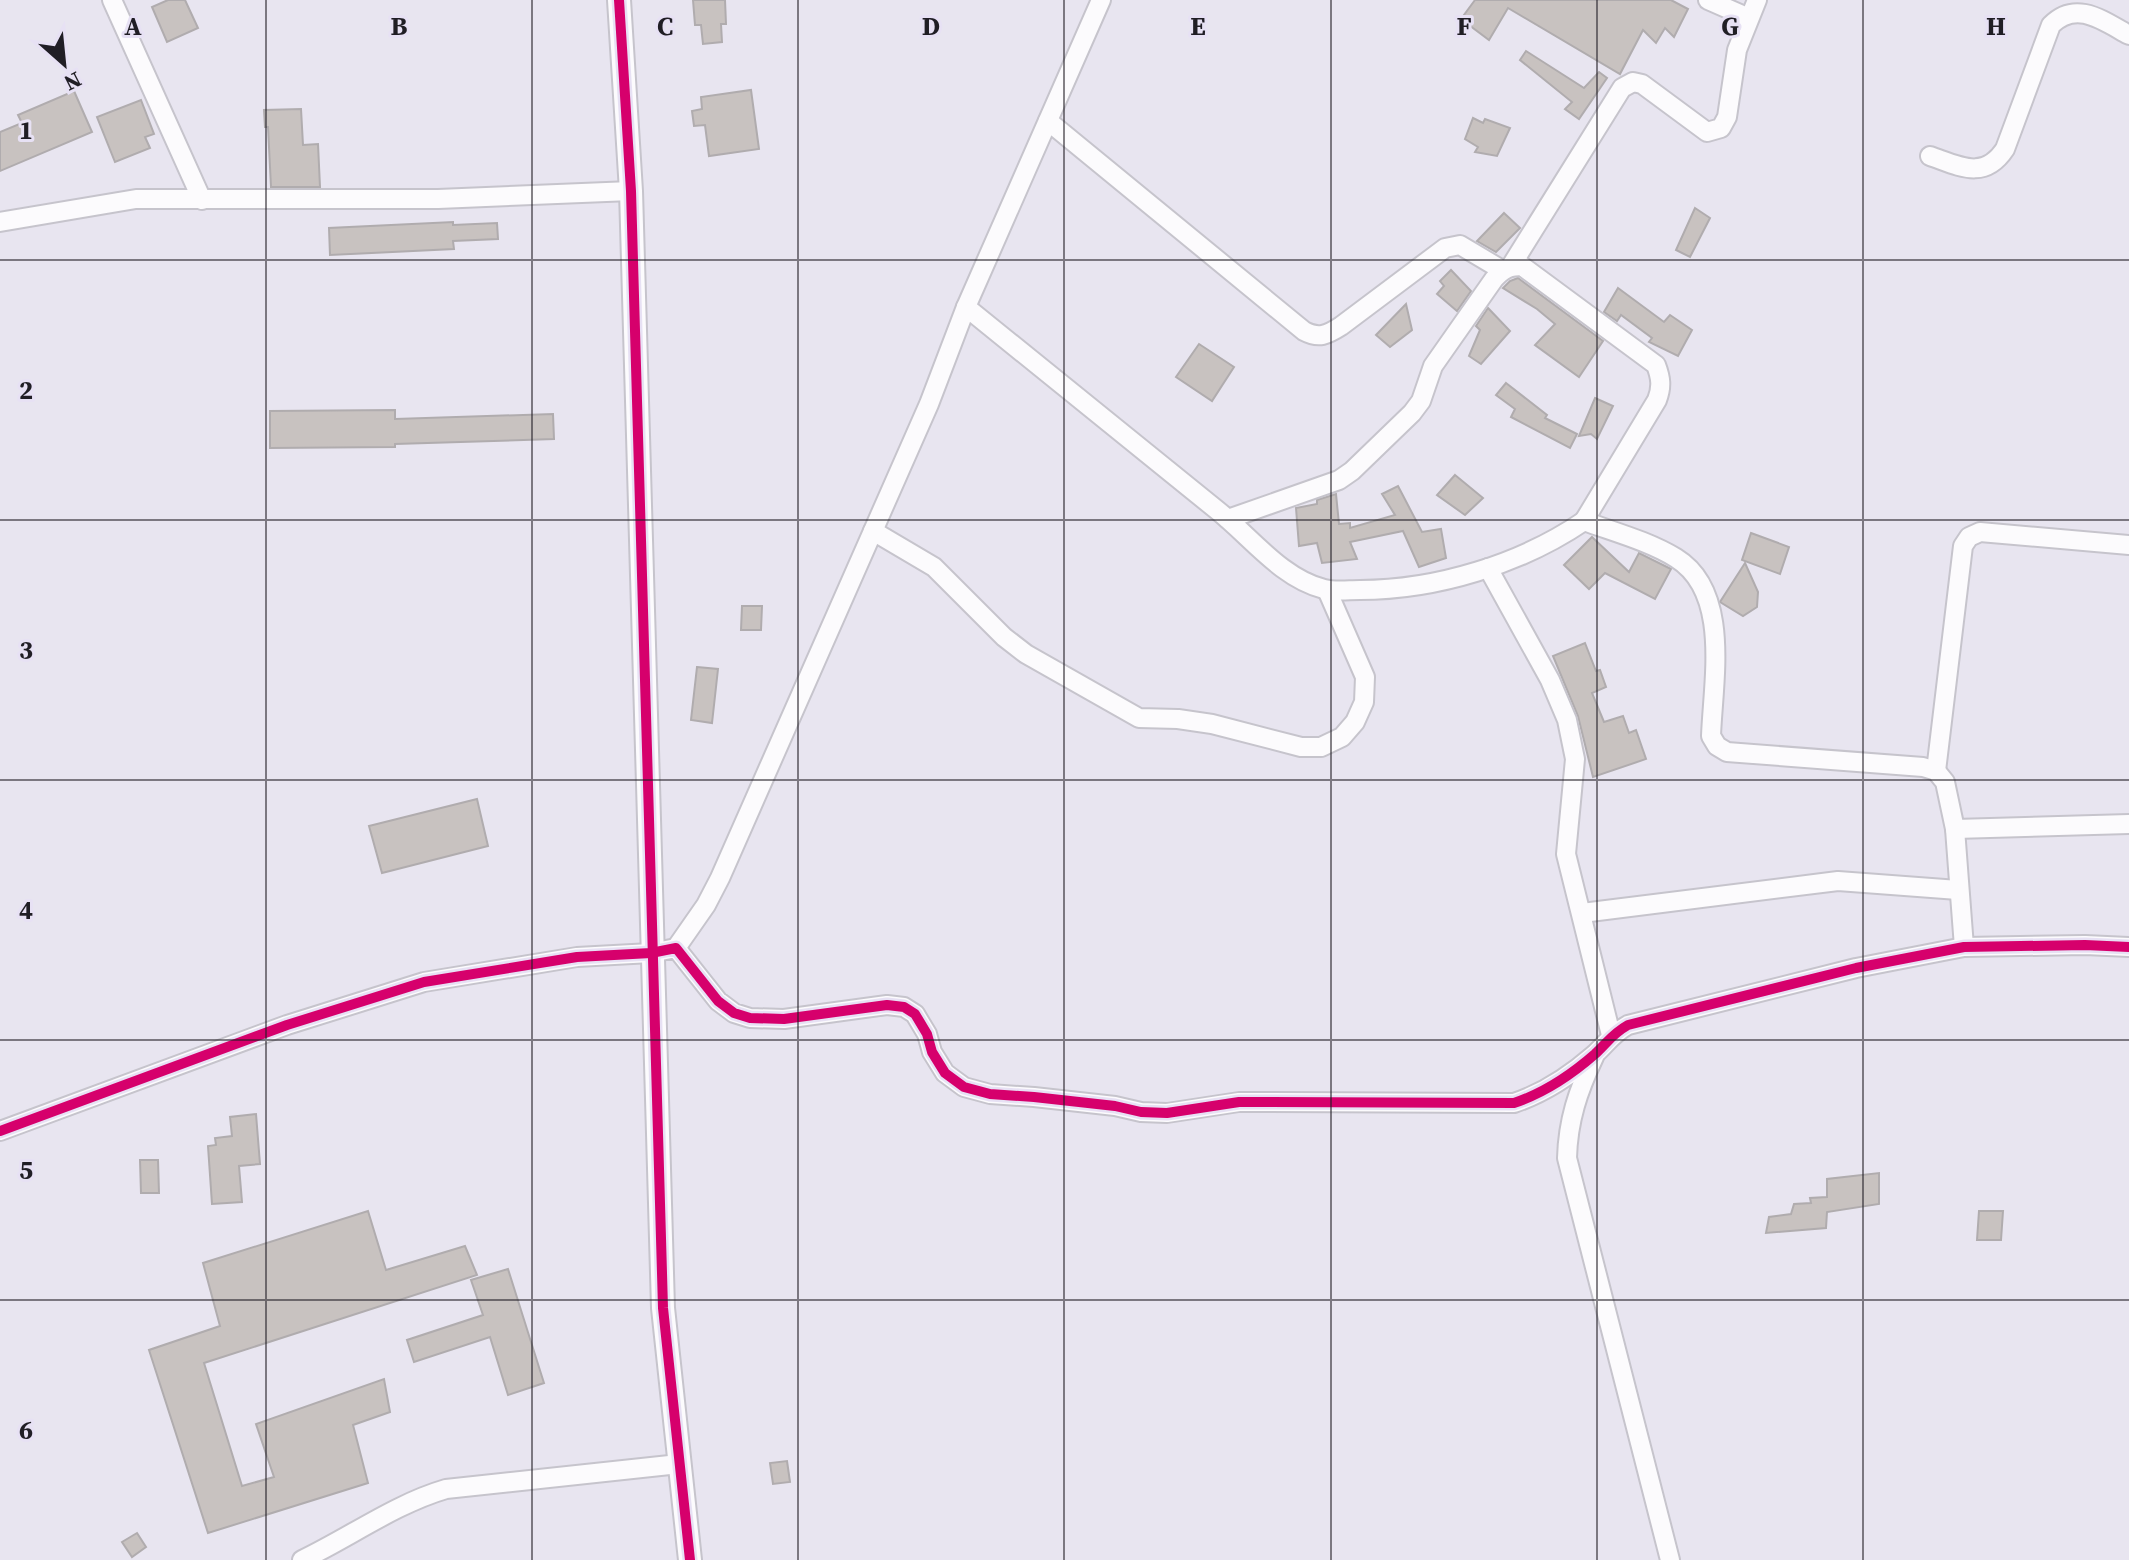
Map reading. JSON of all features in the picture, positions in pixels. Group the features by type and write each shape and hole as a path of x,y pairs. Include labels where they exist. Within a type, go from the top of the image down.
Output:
{"street":[{"path":"112,0 202,200"},
{"path":"619,0 631,191 663,1308 690,1560"},
{"path":"0,1131 287,1025 424,982 577,957 651,953 676,948 706,905 720,878 929,404 966,307 1101,0"},
{"path":"1708,0 1749,18"},
{"path":"1228,519 1339,480 1352,471 1421,401 1433,366 1507,268 1622,88 1633,82 1642,84 1707,132 1721,128 1727,117 1737,50 1757,0"},
{"path":"1930,156 1968,170 1983,168 1998,160 2005,149 2051,25 2061,13 2083,10 2129,35"},
{"path":"966,307 1228,519 1286,570 1305,583 1327,590 1382,590 1488,568 1558,539 1584,521 1657,400 1662,388 1656,365 1522,266 1507,268 1460,245 1445,248 1328,335 1315,337 1048,121"},
{"path":"0,222 136,199 438,199 631,191"},
{"path":"1584,521 1678,558 1695,575 1707,597 1715,622 1711,736 1717,746 1727,752 1923,767 1936,771 1945,782 1955,829 1964,947"},
{"path":"873,531 934,567 1004,637 1026,654 1139,718 1212,724 1301,747 1321,747 1342,737 1355,722 1364,702 1365,677 1327,590"},
{"path":"1936,771 1963,546 1969,537 1980,532 2129,545"},
{"path":"1488,568 1550,680 1567,720 1575,759 1566,854 1611,1035"},
{"path":"1955,829 2129,824"},
{"path":"1582,913 1838,881 1958,890"},
{"path":"676,948 718,1001 734,1013 750,1018 784,1019 887,1005 904,1007 915,1014 945,1073 964,1087 990,1094 1167,1113 1239,1102 1514,1103 1538,1095 1596,1053 1611,1035 1628,1025 1674,1013 1856,968 1964,947 2129,947"},
{"path":"1596,1053 1578,1091 1568,1130 1567,1158 1670,1560"},
{"path":"302,1560 419,1497 446,1489 679,1464"}],"building":[{"path":"168,0 185,0 198,28 167,42 152,7"},
{"path":"693,0 725,0 726,24 721,24 722,42 703,44 701,25 695,25"},
{"path":"1475,0 1671,0 1688,9 1674,37 1665,28 1656,43 1643,30 1620,74 1508,8 1489,40 1461,19"},
{"path":"1526,51 1584,88 1599,72 1607,78 1579,119 1565,109 1572,102 1520,60"},
{"path":"751,90 759,149 709,156 705,125 694,126 692,111 702,109 701,97"},
{"path":"74,91 92,132 0,171 0,132 22,123 18,115"},
{"path":"141,100 154,134 145,137 150,148 115,162 97,117"},
{"path":"301,109 303,145 318,144 320,187 271,187 268,127 265,127 264,110"},
{"path":"1473,118 1510,128 1497,156 1475,152 1478,147 1465,139"},
{"path":"1695,208 1710,218 1690,257 1676,250"},
{"path":"1504,213 1520,228 1496,252 1477,241"},
{"path":"453,222 453,225 497,223 498,239 453,241 454,249 330,255 329,228"},
{"path":"1451,270 1471,291 1457,311 1437,294 1444,286 1440,281"},
{"path":"1518,278 1603,341 1579,377 1535,345 1555,324 1503,288"},
{"path":"1618,288 1664,322 1670,315 1692,330 1678,356 1649,342 1652,338 1621,315 1617,321 1604,312"},
{"path":"1406,304 1412,330 1390,347 1376,335"},
{"path":"1488,308 1510,331 1481,364 1469,356 1480,330 1476,326"},
{"path":"1199,344 1234,367 1212,401 1176,377"},
{"path":"1506,383 1547,415 1545,418 1577,434 1570,448 1511,417 1515,409 1496,395"},
{"path":"1595,398 1613,406 1597,439 1591,434 1579,436"},
{"path":"395,410 395,419 553,414 554,439 395,444 395,447 270,448 270,411"},
{"path":"1455,475 1483,498 1465,515 1437,495"},
{"path":"1398,486 1422,532 1441,529 1446,558 1419,567 1403,531 1350,542 1357,559 1322,563 1317,543 1299,546 1296,508 1317,504 1317,500 1336,494 1339,524 1350,523 1350,528 1395,515 1382,494"},
{"path":"1751,533 1789,547 1780,574 1742,560"},
{"path":"1592,537 1629,572 1639,553 1671,569 1655,599 1605,573 1589,589 1564,565"},
{"path":"1745,563 1758,592 1757,607 1743,616 1720,602"},
{"path":"742,606 762,606 761,630 741,630"},
{"path":"1585,643 1606,687 1592,693 1604,722 1623,716 1629,733 1636,730 1646,759 1593,777 1578,716 1553,656"},
{"path":"697,667 718,669 712,723 691,720"},
{"path":"477,799 488,846 382,873 369,826"},
{"path":"256,1114 260,1164 239,1166 242,1202 212,1204 208,1146 216,1145 215,1138 232,1136 230,1117"},
{"path":"140,1160 158,1160 159,1193 141,1193"},
{"path":"1879,1173 1879,1204 1827,1212 1826,1228 1766,1233 1769,1217 1791,1214 1794,1204 1811,1203 1810,1198 1827,1197 1827,1179"},
{"path":"368,1211 386,1270 465,1246 477,1275 204,1363 242,1486 274,1477 256,1424 384,1379 390,1412 353,1425 368,1483 208,1533 149,1350 220,1326 203,1263"},
{"path":"1979,1211 2003,1211 2001,1240 1977,1240"},
{"path":"508,1269 544,1383 508,1395 490,1337 414,1362 407,1340 483,1315 471,1280"},
{"path":"787,1461 790,1482 773,1484 770,1463"},
{"path":"137,1533 146,1547 132,1557 122,1542"}],"cycle path":[{"path":"619,0 631,191 663,1308 690,1560"},
{"path":"0,1131 287,1025 424,982 577,957 651,953 676,948 718,1001 734,1013 750,1018 784,1019 887,1005 904,1007 915,1014 945,1073 964,1087 990,1094 1167,1113 1239,1102 1514,1103 1567,1076 1628,1025 1856,968 1964,947 2129,947"}]}
